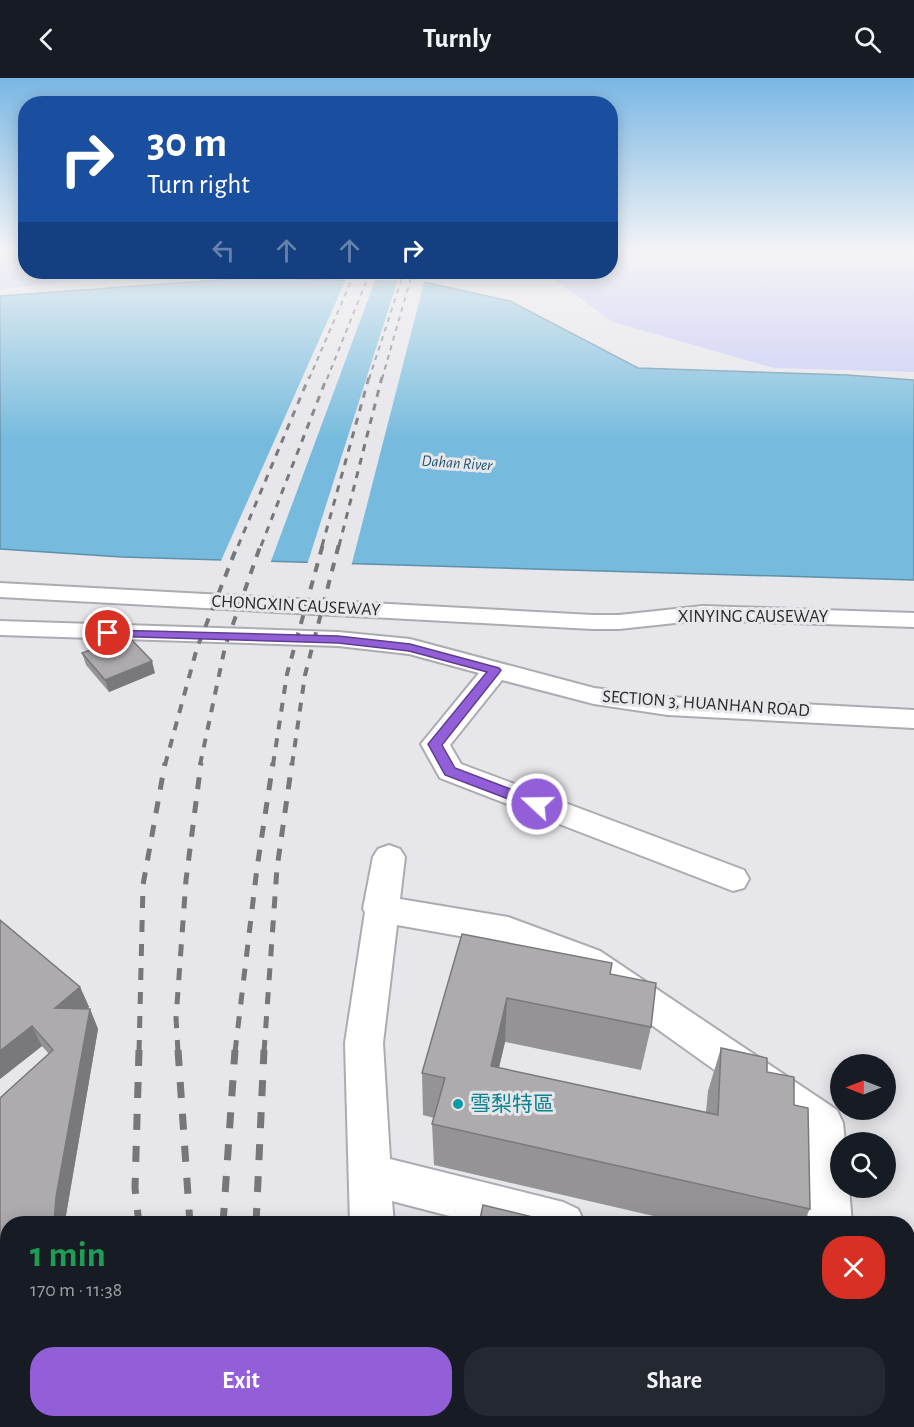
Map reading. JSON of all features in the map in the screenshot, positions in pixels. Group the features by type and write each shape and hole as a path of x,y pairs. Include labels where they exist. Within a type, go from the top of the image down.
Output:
{"street":[{"name":"CHONGXIN CAUSEWAY","path":"0,590 593,622"},
{"name":"XINYING CAUSEWAY","path":"593,622 618,622 703,613 914,620"},
{"name":"SECTION 3, HUANHAN ROAD","path":"0,628 338,639 410,647 594,696 668,706 914,718"},
{"path":"495,670 435,744 450,771 733,879"},
{"path":"372,1216 364,1043 380,909 389,857"},
{"path":"380,909 508,931 588,961 823,1123 829,1216"},
{"path":"369,1171 390,1180 532,1216"}],"shaded area":[{"path":"602,314 914,314 914,372 774,368 613,322"}],"water":[{"name":"Dahan River","path":"0,314 535,314 638,368 847,375 914,380 914,580 122,557 0,549"}],"pier":[{"path":"331,314 363,314 270,564 220,563"},
{"path":"387,314 416,314 351,567 307,565"}],"building":[{"path":"128,636 152,661 105,680 82,653"},
{"path":"0,920 80,987 55,1008 90,1009 56,1197 55,1216 0,1216 0,1098 53,1050 32,1026 0,1051"},
{"path":"462,934 612,963 610,974 656,983 651,1027 507,998 491,1066 718,1115 721,1048 767,1058 767,1072 794,1077 794,1105 808,1108 810,1209 432,1124 445,1078 422,1073"},
{"path":"483,1205 528,1216 481,1216"}],"railway":[{"path":"309,379 337,314"},
{"path":"327,379 353,314"},
{"path":"369,379 390,314"},
{"path":"382,379 401,314"},
{"path":"238,546 309,377"},
{"path":"261,546 327,377"},
{"path":"322,546 369,377"},
{"path":"339,546 382,377"},
{"path":"165,765 197,648 238,544"},
{"path":"200,765 225,647 261,544"},
{"path":"273,765 287,674 323,544"},
{"path":"292,765 305,675 339,544"},
{"path":"139,1052 143,885 165,763"},
{"path":"178,1052 176,1018 186,880 201,763"},
{"path":"235,1052 257,868 273,763"},
{"path":"264,1052 277,868 292,763"},
{"path":"138,1216 135,1188 139,1050"},
{"path":"178,1050 189,1216"},
{"path":"224,1216 235,1050"},
{"path":"256,1216 264,1050"}],"place":[{"name":"雪梨特區","path":"458,1104"}],"route":[{"path":"108,633 338,639 410,647 495,670 435,744 450,771 537,804"}]}
